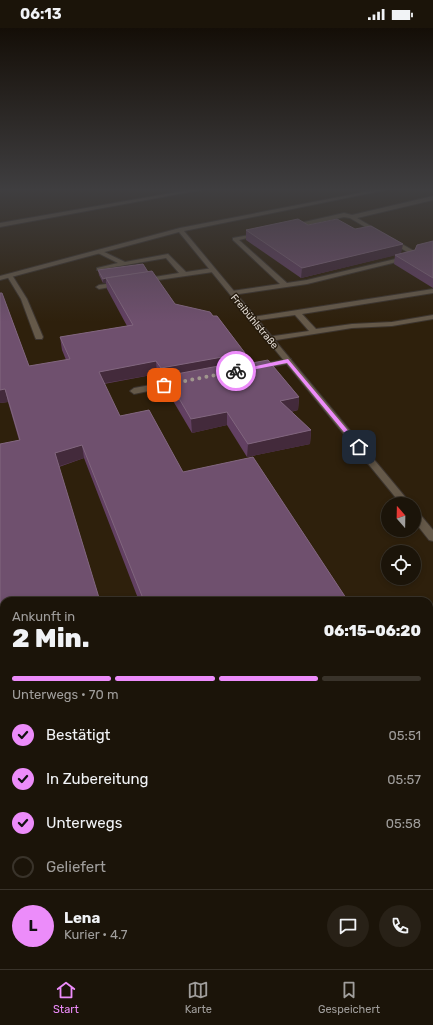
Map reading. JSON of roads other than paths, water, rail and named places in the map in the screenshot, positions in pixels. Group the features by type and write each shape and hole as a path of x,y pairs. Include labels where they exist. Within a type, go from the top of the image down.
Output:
{"street":[{"path":"0,278 166,234"},
{"name":"Freibühlstraße","path":"183,234 400,497"},
{"path":"258,234 235,239 285,285"},
{"path":"232,293 307,282 412,257 412,252 381,234"},
{"path":"100,252 124,264"},
{"path":"99,268 168,256 184,274"},
{"path":"138,281 213,270"},
{"path":"10,276 24,300 39,337"},
{"path":"99,287 130,282"},
{"path":"253,319 433,291"},
{"path":"297,312 314,332"},
{"path":"270,339 358,325 392,324 433,317"},
{"path":"247,369 288,361"},
{"path":"134,391 186,381"},
{"path":"421,522 433,537"}]}
